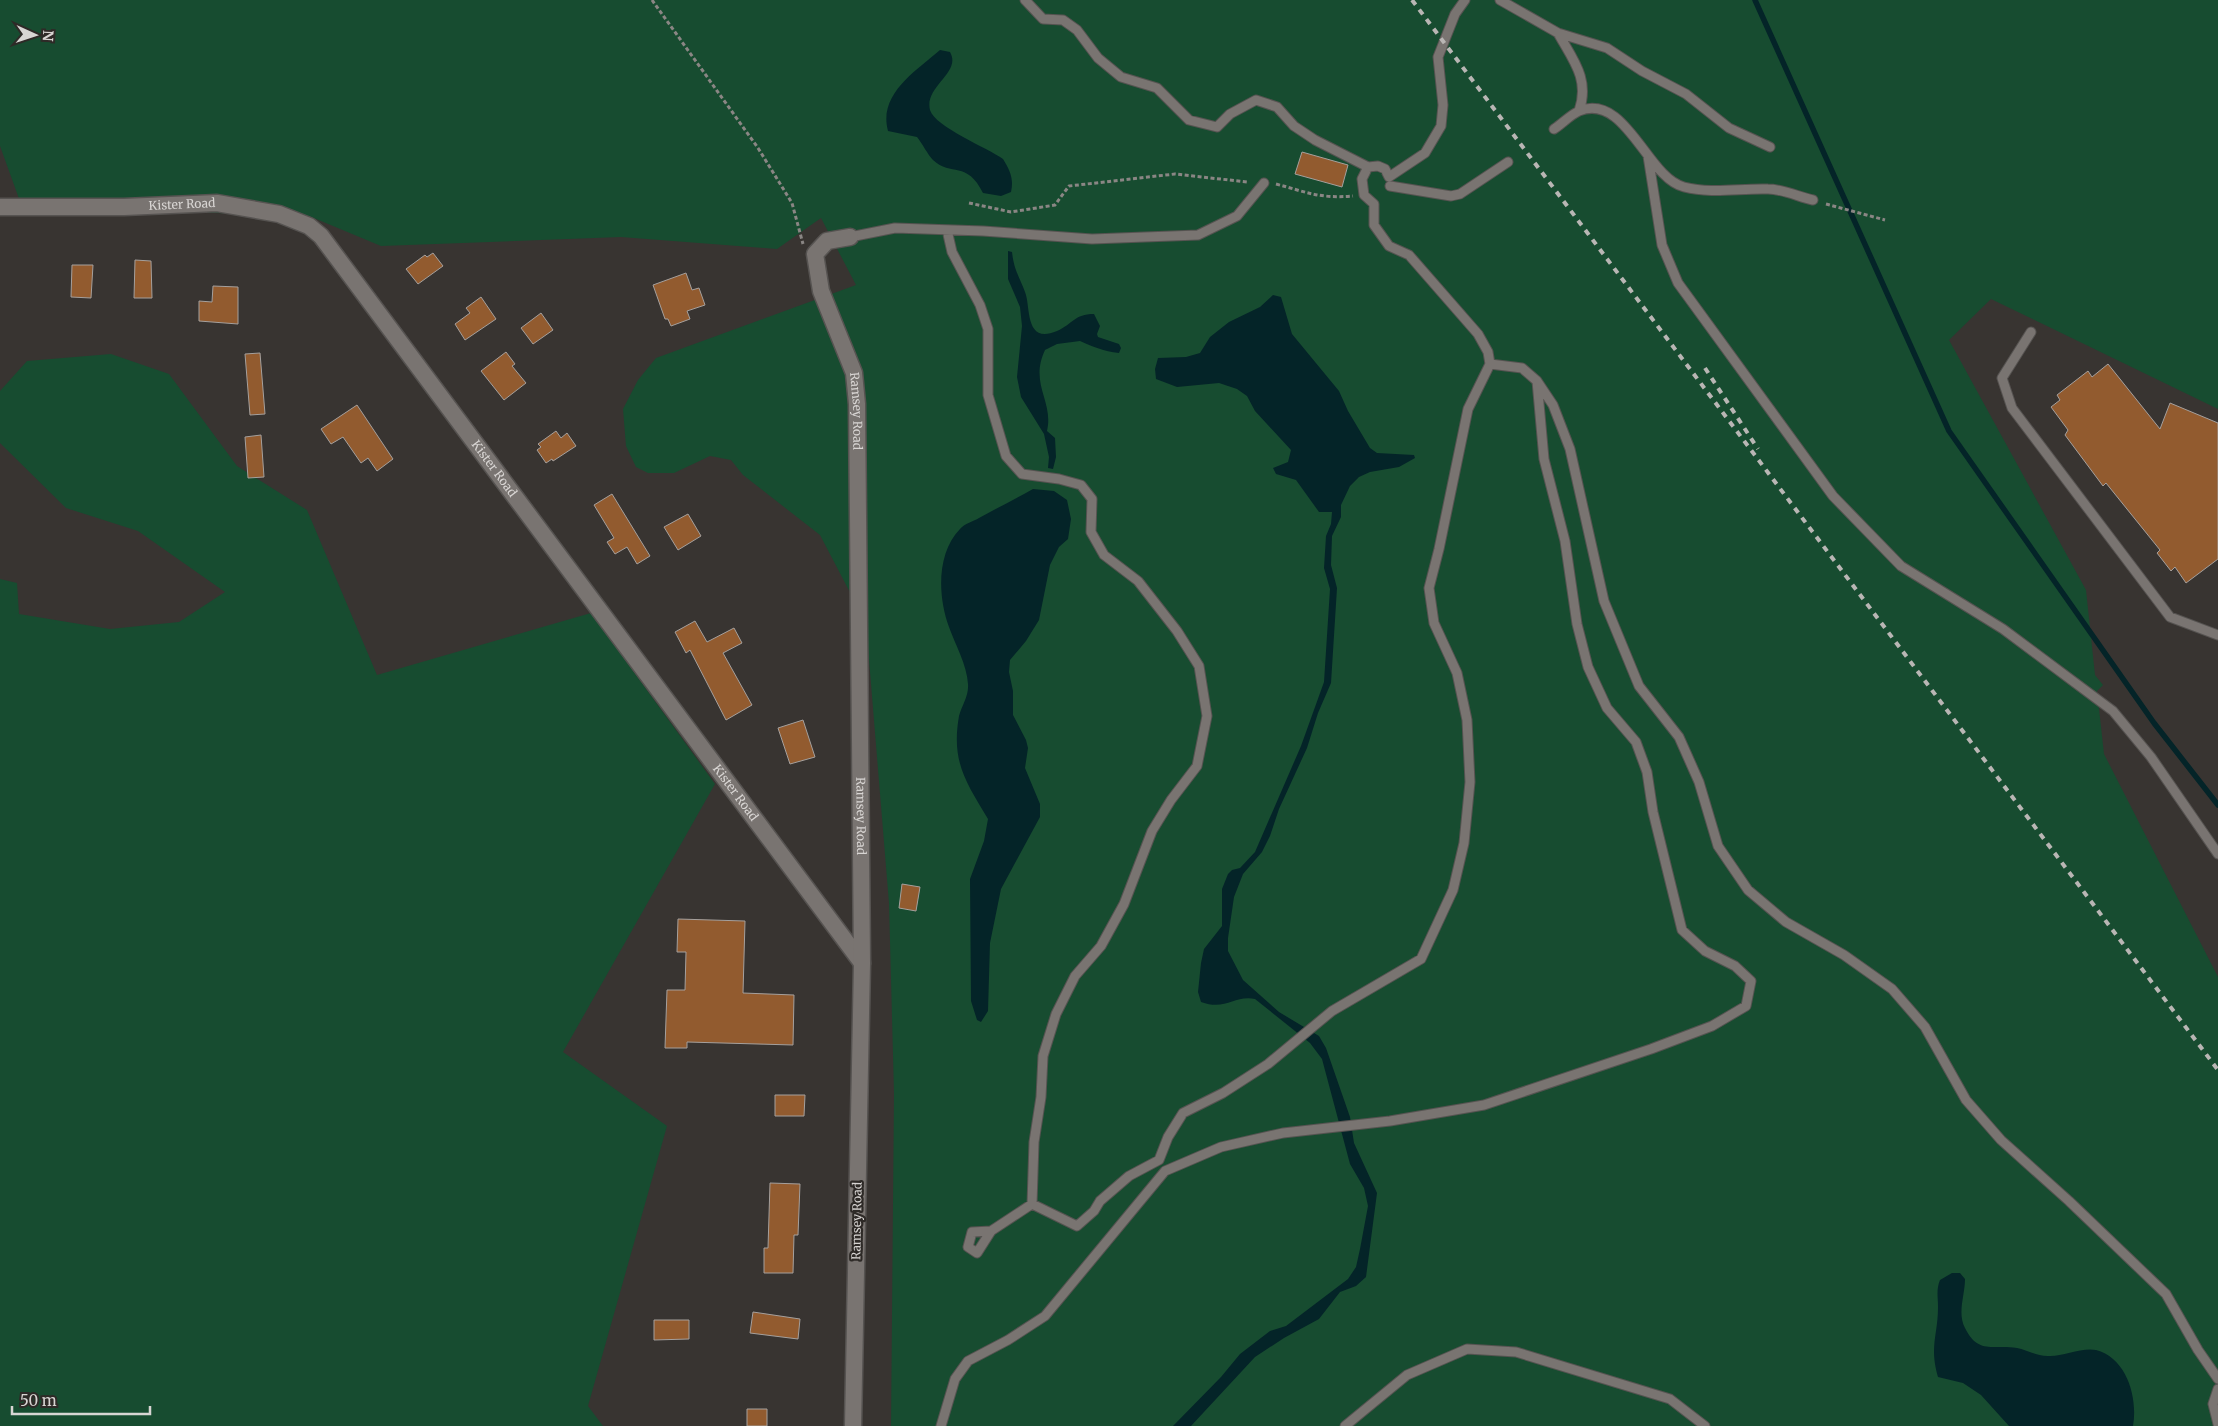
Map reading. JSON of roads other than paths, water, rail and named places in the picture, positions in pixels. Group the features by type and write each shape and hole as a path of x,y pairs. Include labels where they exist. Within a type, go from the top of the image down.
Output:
{"street":[{"name":"Kister Road","path":"0,207 124,207 216,203 279,214 309,226 327,244 862,964"},
{"name":"Ramsey Road","path":"850,237 828,241 815,254 821,290 854,373 857,404 862,964 853,1426"}],"lane":[{"path":"1026,0 1043,19 1063,20 1077,30 1098,58 1121,77 1157,88 1189,120 1217,127 1230,114 1256,100 1277,107 1294,126 1316,140 1368,166 1378,166 1385,170 1389,177 1425,153 1441,126 1443,105 1438,56 1455,14 1465,0"},
{"path":"1500,0 1558,33 1607,48 1642,71 1686,94 1729,128 1770,147"},
{"path":"1558,33 1581,76 1583,94 1579,111"},
{"path":"1554,129 1579,111 1603,111 1617,118 1664,174 1682,187 1711,191 1770,189 1813,200"},
{"path":"1648,156 1662,245 1678,283 1833,496 1902,566 2003,630 2113,711 2151,757 2218,854"},
{"path":"1390,186 1451,196 1460,194 1508,162"},
{"path":"1032,1204 1077,1226 1094,1211 1100,1201 1129,1176 1159,1160 1168,1137 1183,1113 1223,1093 1268,1064 1332,1011 1421,959 1453,890 1464,843 1470,782 1467,720 1457,673 1434,623 1429,588 1439,550 1468,409 1490,364 1488,352 1478,334 1409,255 1389,246 1374,225 1374,204 1364,195 1362,179 1368,166"},
{"path":"850,237 895,228 1092,239 1198,235 1237,216 1264,183"},
{"path":"947,230 952,252 980,305 988,329 988,395 1006,456 1022,474 1081,485 1092,500 1091,532 1104,555 1138,581 1177,630 1198,666 1207,716 1197,766 1171,800 1152,830 1124,904 1101,946 1074,976 1056,1014 1043,1056 1041,1097 1034,1142 1032,1204"},
{"path":"2031,332 2002,378 2012,408 2170,617 2218,635"},
{"path":"1490,364 1522,368 1537,381 1553,405 1570,449 1607,610 1639,686 1678,737 1699,782 1718,846 1748,890 1786,922 1844,955 1892,989 1925,1027 1966,1100 2001,1140 2089,1219 2166,1294 2198,1350 2218,1379"},
{"path":"941,1426 955,1379 968,1361 1008,1340 1045,1316 1165,1172 1221,1147 1283,1133 1390,1121 1484,1105 1651,1050 1712,1026 1746,1006 1751,982 1735,966 1705,951 1682,930 1653,812 1647,772 1636,742 1607,708 1588,667 1577,624 1565,541 1544,459 1537,381"},
{"path":"991,1231 1032,1204"},
{"path":"1345,1426 1407,1375 1467,1349 1516,1352 1670,1399 1704,1426"},
{"path":"2218,1389 2213,1404 2218,1424"}],"water":[{"path":"940,50 950,52 951,67 932,94 930,110 934,117 951,130 1003,159 1011,175 1011,192 1001,196 983,193 971,176 959,170 946,168 933,160 917,137 888,131 886,118 889,106 901,84"},
{"path":"1008,251 1012,252 1015,268 1027,298 1029,314 1034,329 1039,333 1046,334 1057,331 1082,316 1094,314 1100,326 1097,334 1098,337 1119,344 1121,348 1119,353 1113,352 1099,349 1080,341 1057,344 1045,350 1041,362 1040,383 1047,410 1047,431 1055,438 1056,457 1053,469 1048,468 1049,457 1044,434 1021,397 1017,377 1022,326 1020,307 1008,279"},
{"path":"1273,295 1281,297 1292,334 1339,391 1348,411 1370,448 1377,453 1414,455 1415,458 1399,467 1370,472 1359,477 1350,486 1341,505 1341,517 1332,536 1331,565 1337,588 1331,683 1318,713 1307,748 1279,809 1270,836 1262,852 1243,874 1234,897 1228,938 1228,951 1243,980 1279,1012 1319,1036 1326,1048 1350,1117 1354,1143 1377,1193 1366,1277 1356,1286 1340,1292 1319,1319 1284,1338 1255,1357 1191,1426 1173,1426 1221,1377 1240,1354 1270,1331 1286,1326 1348,1279 1356,1267 1368,1206 1364,1188 1350,1164 1322,1059 1310,1043 1255,999 1241,999 1217,1005 1201,1002 1198,992 1204,949 1222,926 1222,889 1228,874 1232,870 1240,868 1255,852 1301,746 1324,682 1330,589 1324,568 1326,536 1331,524 1332,512 1319,512 1296,480 1276,474 1273,468 1288,462 1291,450 1255,411 1247,396 1237,389 1219,383 1177,387 1156,379 1155,369 1158,358 1186,357 1200,353 1210,337 1229,322 1260,307"},
{"path":"1033,489 1054,491 1067,500 1071,519 1068,539 1059,547 1050,565 1039,620 1026,641 1010,660 1009,672 1013,691 1013,715 1026,740 1028,748 1025,768 1040,804 1040,817 1001,889 990,943 988,1011 981,1022 977,1020 971,1001 970,879 984,841 988,819 967,782 959,759 957,732 959,716 968,684 963,662 945,615 941,576 943,563 952,539 962,527"},
{"path":"1952,1273 1960,1273 1965,1279 1961,1310 1965,1328 1975,1342 1987,1347 2017,1348 2046,1356 2091,1349 2107,1354 2116,1361 2123,1370 2132,1392 2134,1403 2133,1426 2009,1426 1981,1395 1963,1383 1938,1377 1934,1349 1938,1317 1938,1287 1940,1280"}],"waterway":[{"path":"1755,0 1949,431 2154,723 2218,805"}],"railway":[{"path":"1412,0 2218,1070"},
{"path":"1705,368 1758,449"}]}
